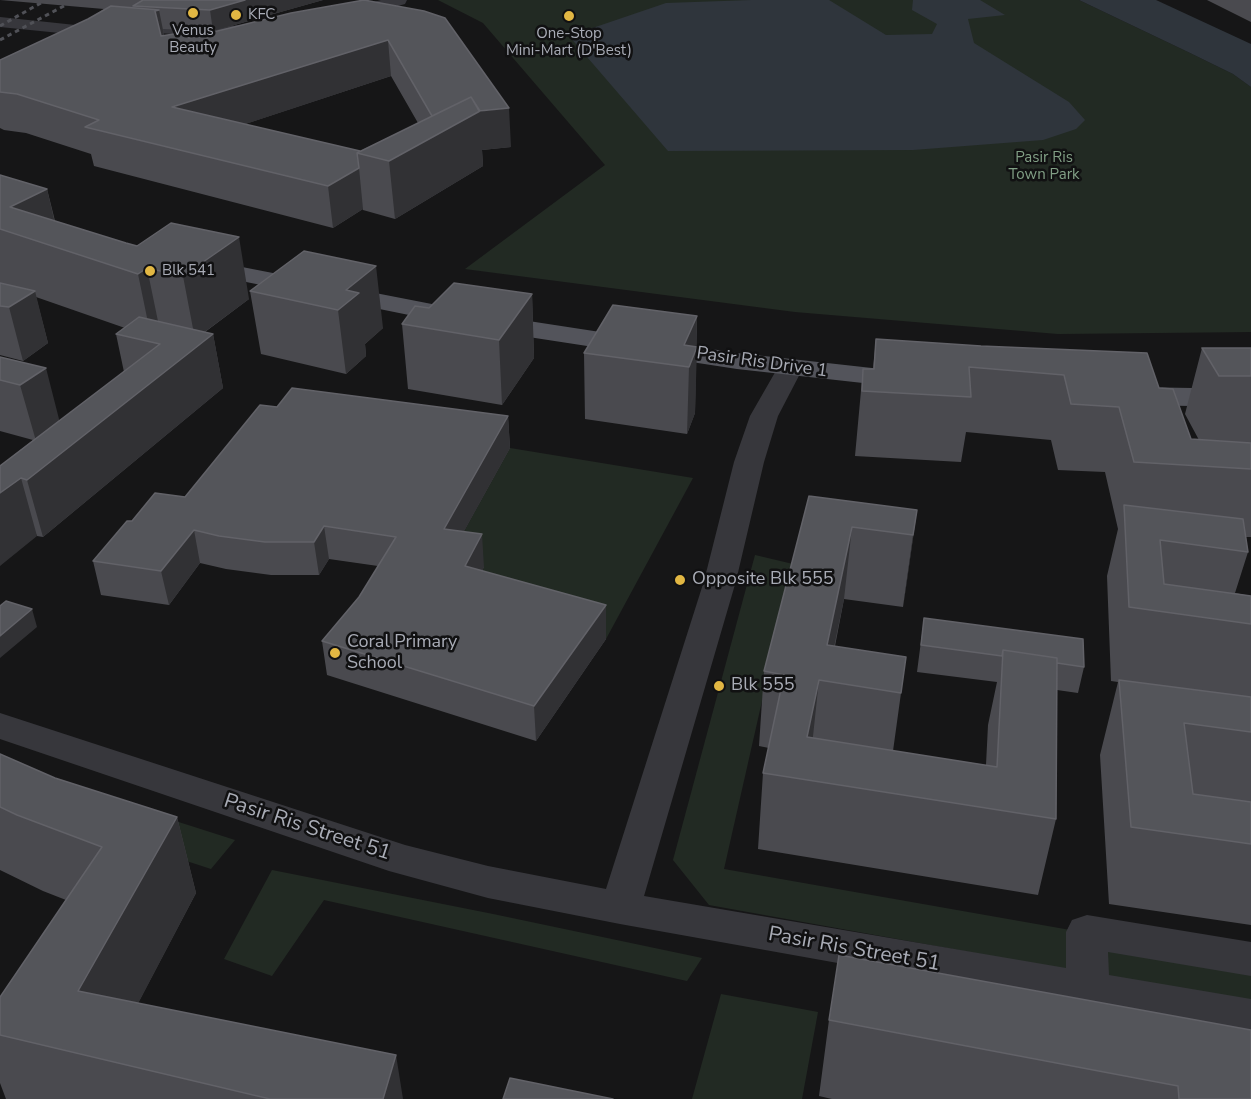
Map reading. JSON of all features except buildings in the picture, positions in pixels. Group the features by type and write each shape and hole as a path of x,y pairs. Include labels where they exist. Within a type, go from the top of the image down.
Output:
{"main road":[{"name":"Pasir Ris Drive 1","path":"176,265 382,315 508,338 788,373 935,387"},
{"path":"1251,398 1107,399 1251,405"}],"street":[{"path":"327,16 360,3 399,0"},
{"path":"0,13 88,27"},
{"path":"0,22 88,27 211,40 271,31"},
{"path":"51,46 88,27"},
{"path":"620,908 706,627 749,462 764,416 788,373"},
{"name":"Pasir Ris Street 51","path":"0,726 403,860 488,882 620,908 1251,1018"},
{"path":"1088,991 1087,932 1251,959"}],"green space":[{"name":"Pasir Ris Town Park","path":"438,0 1079,0 1233,74 1251,87 1251,332 1058,334 795,312 465,269 605,165 483,23"},
{"path":"510,448 693,478 606,639 470,600 484,567 447,562"},
{"path":"755,555 793,564 724,869 1076,931 1069,970 709,905 673,860"},
{"path":"0,765 235,840 211,869 0,800"},
{"path":"272,870 702,958 687,981 324,900 272,976 224,959"},
{"path":"1087,932 1251,959 1251,1018 1087,991"},
{"path":"721,994 818,1012 802,1099 692,1099"}],"shaded area":[{"path":"829,0 886,35 932,34 937,24 912,10 913,0 980,0 1005,15 968,19 974,43 1069,102 1085,120 1076,129 1043,140 913,150 668,151 569,36 666,3"},
{"path":"1079,0 1156,0 1251,44 1251,87 1233,74"}],"railway":[{"path":"0,26 46,0"},
{"path":"0,40 75,0"}],"place":[{"name":"Venus Beauty","path":"193,13"},
{"name":"KFC","path":"236,15"},
{"name":"One-Stop Mini-Mart (D'Best)","path":"569,16"},
{"name":"Blk 541","path":"150,271"},
{"name":"Opposite Blk 555","path":"680,580"},
{"name":"Coral Primary School","path":"335,653"},
{"name":"Blk 555","path":"719,686"}]}
